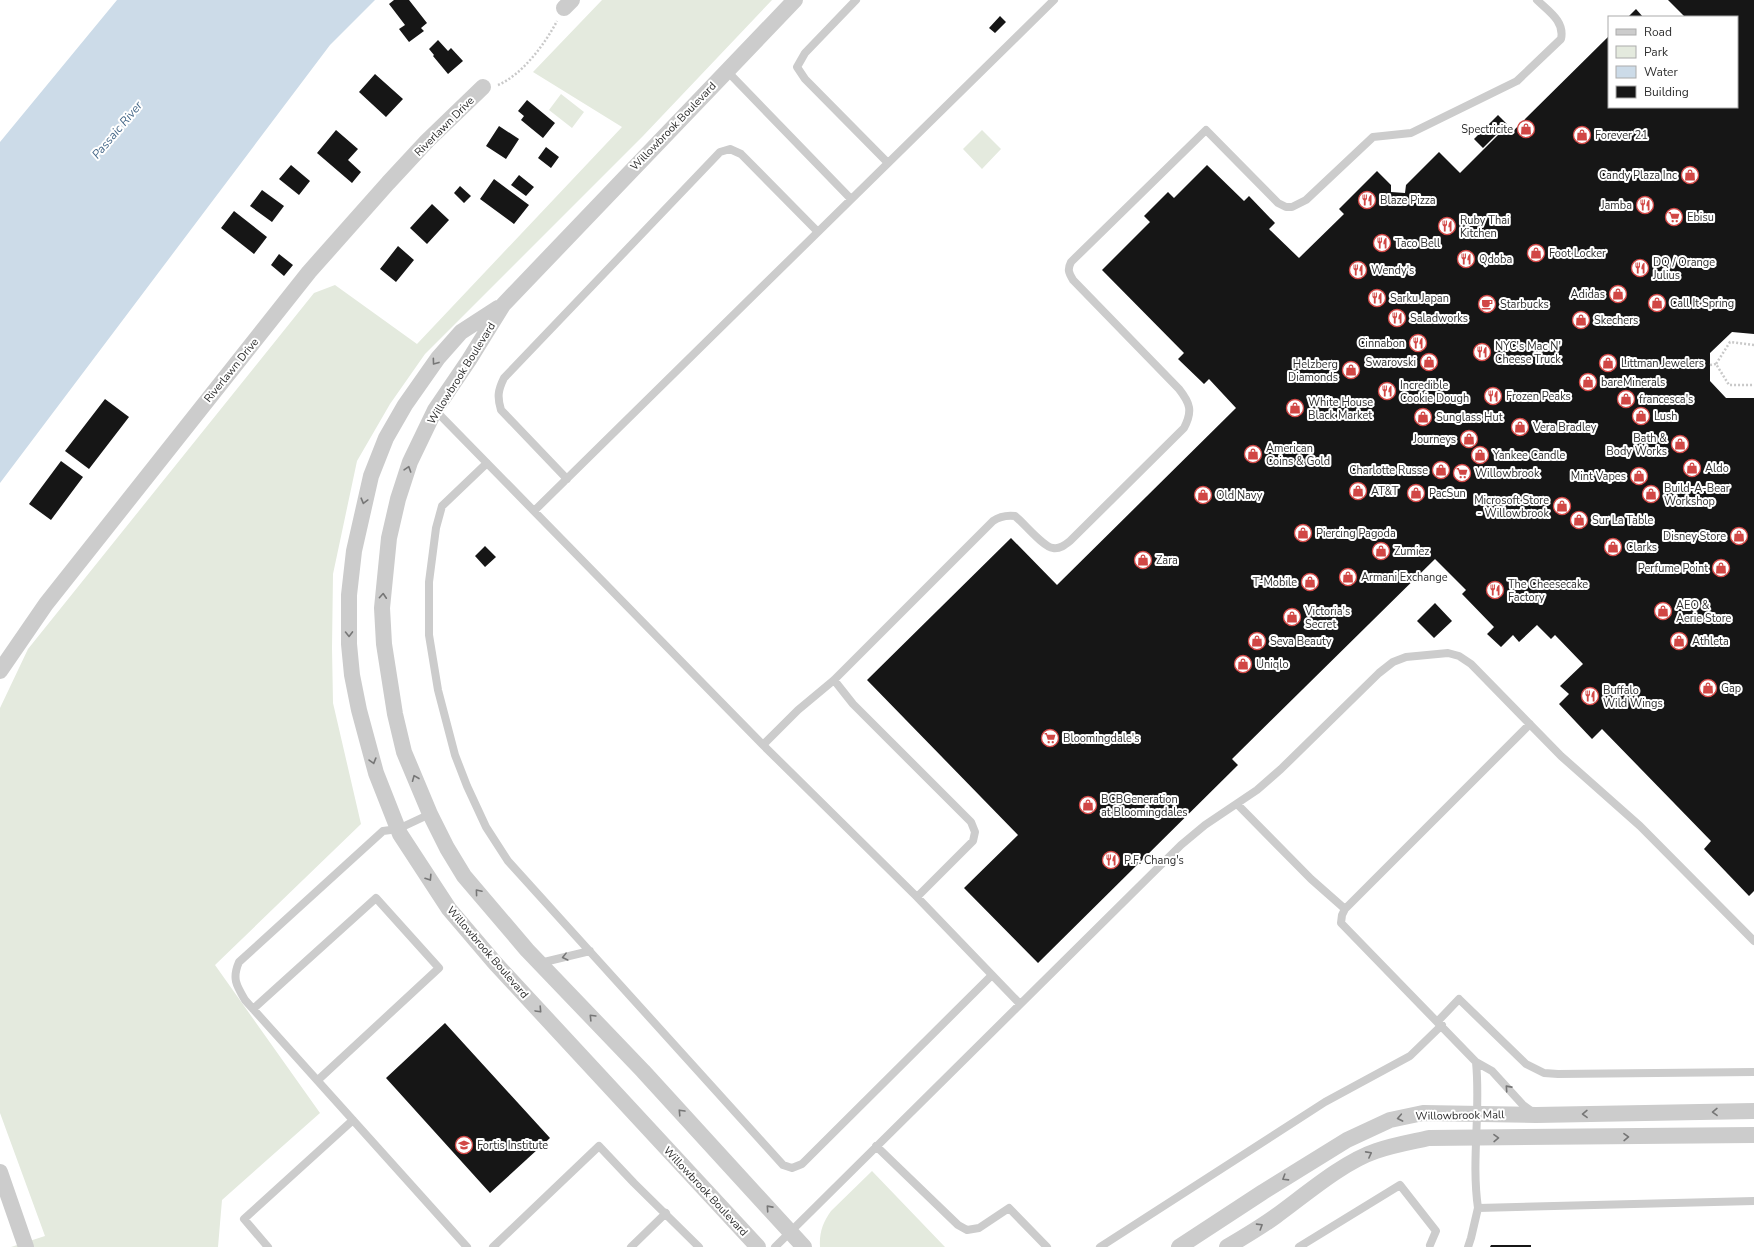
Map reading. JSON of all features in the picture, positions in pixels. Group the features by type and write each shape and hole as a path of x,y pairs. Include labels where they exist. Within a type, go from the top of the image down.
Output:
{"street":[{"name":"Willowbrook Boulevard","path":"795,0 503,305 469,360 435,410 410,462 398,499 389,538 382,608 384,644 395,714 404,752 430,814 447,848 464,876 540,963 643,1071 804,1247"},
{"name":"Riverlawn Drive","path":"0,671 46,604 309,272 427,141 483,87"},
{"name":"Willowbrook Boulevard","path":"503,305 461,332 438,358 405,405 386,438 371,476 355,543 349,595 349,644 352,675 359,710 376,773 398,829 449,910 495,963 758,1247"},
{"name":"Willowbrook Mall","path":"1179,1247 1263,1192 1347,1140 1390,1120 1423,1114 1536,1115 1754,1111"},
{"name":"Willowbrook Mall","path":"1227,1247 1274,1218 1322,1182 1375,1151 1403,1143 1429,1138 1754,1135"},
{"path":"0,1172 26,1247"}],"lane":[{"path":"856,0 805,53 797,67 804,80 888,163"},
{"path":"534,511 1054,0"},
{"path":"764,745 798,710 834,680 993,521 999,517 1008,515 1015,516 1046,546 1053,548 1062,547 1070,541 1184,428 1189,419 1190,407 1186,398 1073,280 1068,272 1071,262 1166,168 1206,130 1278,203 1286,207 1297,205 1314,193 1373,137 1411,133 1517,81 1561,39 1561,27 1558,20 1537,0"},
{"path":"727,70 851,199"},
{"path":"567,478 501,410 498,395 504,378 720,152 730,149 740,154 818,232"},
{"path":"435,410 764,745 917,896 1020,1004"},
{"path":"487,463 442,506 436,528 429,582 429,635 438,690 455,755 467,786 486,827 508,860 783,1165 792,1168 802,1164 992,974"},
{"path":"775,1247 1181,845 1205,826 1257,790 1295,758 1379,673 1393,662 1406,657 1448,653 1459,656 1471,664 1561,756 1640,826 1754,941"},
{"path":"834,680 853,704 970,822 975,832 973,841 917,896"},
{"path":"1530,724 1346,909 1342,915 1341,923 1440,1023 1476,1062 1492,1071 1523,1105 1536,1115"},
{"path":"1237,804 1311,879 1346,909"},
{"path":"430,814 398,829 383,831 239,962 234,973 237,987 245,1000 467,1247"},
{"path":"253,1009 376,898 439,968 318,1080"},
{"path":"540,963 590,951"},
{"path":"1100,1247 1325,1102 1410,1056 1440,1023 1459,999 1526,1064 1544,1073 1754,1072"},
{"path":"1468,1247 1472,1238 1478,1208 1475,1188 1479,1087 1476,1062"},
{"path":"268,1247 244,1219 353,1120"},
{"path":"493,1247 599,1146 634,1183 700,1247"},
{"path":"876,1146 958,1225 967,1230 979,1228 1009,1208 1047,1247"},
{"path":"1299,1247 1400,1185 1436,1231 1430,1245"},
{"path":"1478,1208 1754,1201"},
{"path":"631,1247 666,1213"}],"path":[{"path":"483,87 493,87 505,82 517,72 538,51 568,4"},
{"path":"1710,365 1716,364 1730,342 1754,345"},
{"path":"1716,364 1729,385 1754,385"}],"green space":[{"path":"602,0 772,0 643,136 425,354 390,404 357,461 333,574 332,648 333,703 361,824 215,965 320,1113 222,1200 218,1247 11,1247 45,1236 0,1113 0,708 28,649 314,293 335,285 417,344 622,127 533,72"},
{"path":"561,94 584,112 572,128 549,110"},
{"path":"982,130 1001,149 982,169 963,149"},
{"path":"872,1171 945,1247 820,1247 822,1228 831,1211"}],"water":[{"name":"Passaic River","path":"117,0 375,0 330,45 0,483 0,142"}],"building":[{"path":"394,0 409,0 427,23 421,28 424,31 409,42 399,29 405,25 389,4"},
{"name":"Willowbrook","path":"1668,0 1754,0 1754,334 1732,332 1710,353 1710,381 1726,398 1754,398 1754,891 1749,896 1704,849 1711,841 1602,729 1592,739 1559,704 1569,694 1560,686 1583,664 1555,635 1551,639 1537,625 1519,642 1513,635 1501,647 1487,634 1494,627 1462,594 1466,590 1435,559 1232,759 1238,765 1038,963 964,888 1018,835 867,680 1011,538 1057,585 1236,408 1209,379 1204,384 1178,359 1184,353 1102,270 1150,222 1144,216 1168,192 1174,198 1207,165 1244,201 1249,196 1275,223 1269,229 1299,258 1344,214 1339,209 1377,171 1391,185 1391,192 1405,193 1406,185 1439,152 1460,173 1507,126 1512,132 1608,37 1608,108 1738,108 1738,16 1684,16"},
{"path":"1636,9 1642,16 1629,16"},
{"path":"1000,16 1006,22 995,33 989,28"},
{"path":"438,40 448,51 451,48 463,61 448,74 429,49"},
{"path":"375,74 403,99 386,117 359,92"},
{"path":"527,100 555,123 543,138 521,120 524,116 518,111"},
{"path":"1498,115 1507,124 1483,148 1474,139"},
{"path":"499,126 519,139 506,159 486,146"},
{"path":"336,130 358,149 348,160 361,172 352,183 317,153"},
{"path":"546,147 559,157 551,168 538,158"},
{"path":"291,165 310,181 299,195 279,179"},
{"path":"519,175 534,187 526,196 511,185"},
{"path":"494,179 529,205 514,224 480,199"},
{"path":"460,186 471,196 464,203 454,193"},
{"path":"262,190 284,206 272,222 250,206"},
{"path":"432,204 449,220 427,244 410,228"},
{"path":"234,211 267,237 254,254 221,228"},
{"path":"398,246 414,260 396,282 380,269"},
{"path":"279,254 293,265 284,276 271,265"},
{"path":"105,399 129,417 89,469 65,451"},
{"path":"61,461 83,477 51,520 29,504"},
{"path":"485,546 496,557 485,567 475,556"},
{"path":"1435,603 1452,621 1434,638 1417,621"},
{"path":"445,1023 550,1138 490,1193 386,1078"},
{"path":"1491,1245 1531,1245 1531,1247 1490,1247"}],"place":[{"name":"Spectricite","path":"1526,129"},
{"name":"Forever 21","path":"1582,135"},
{"name":"Candy Plaza Inc","path":"1690,175"},
{"name":"Blaze Pizza","path":"1367,200"},
{"name":"Jamba","path":"1645,205"},
{"name":"Ebisu","path":"1674,217"},
{"name":"Ruby Thai Kitchen","path":"1447,226"},
{"name":"Taco Bell","path":"1382,243"},
{"name":"Foot Locker","path":"1536,253"},
{"name":"Qdoba","path":"1466,259"},
{"name":"DQ / Orange Julius","path":"1640,268"},
{"name":"Wendy's","path":"1358,270"},
{"name":"Adidas","path":"1618,294"},
{"name":"Sarku Japan","path":"1377,298"},
{"name":"Call It Spring","path":"1657,303"},
{"name":"Starbucks","path":"1487,304"},
{"name":"Saladworks","path":"1397,318"},
{"name":"Skechers","path":"1581,320"},
{"name":"Cinnabon","path":"1418,343"},
{"name":"NYC's Mac N' Cheese Truck","path":"1482,352"},
{"name":"Swarovski","path":"1429,362"},
{"name":"Littman Jewelers","path":"1608,363"},
{"name":"Helzberg Diamonds","path":"1351,370"},
{"name":"bareMinerals","path":"1588,382"},
{"name":"Incredible Cookie Dough","path":"1387,391"},
{"name":"Frozen Peaks","path":"1493,396"},
{"name":"francesca's","path":"1626,399"},
{"name":"White House Black Market","path":"1295,408"},
{"name":"Lush","path":"1641,416"},
{"name":"Sunglass Hut","path":"1423,417"},
{"name":"Vera Bradley","path":"1520,427"},
{"name":"Journeys","path":"1469,439"},
{"name":"Bath & Body Works","path":"1680,444"},
{"name":"American Coins & Gold","path":"1253,454"},
{"name":"Yankee Candle","path":"1480,455"},
{"name":"Aldo","path":"1692,468"},
{"name":"Charlotte Russe","path":"1441,470"},
{"name":"Willowbrook","path":"1462,473"},
{"name":"Mint Vapes","path":"1639,476"},
{"name":"AT&T","path":"1358,491"},
{"name":"PacSun","path":"1416,493"},
{"name":"Build-A-Bear Workshop","path":"1651,494"},
{"name":"Old Navy","path":"1203,495"},
{"name":"Microsoft Store - Willowbrook","path":"1562,506"},
{"name":"Sur La Table","path":"1579,520"},
{"name":"Piercing Pagoda","path":"1303,533"},
{"name":"Disney Store","path":"1739,536"},
{"name":"Clarks","path":"1613,547"},
{"name":"Zumiez","path":"1381,551"},
{"name":"Zara","path":"1143,560"},
{"name":"Perfume Point","path":"1721,568"},
{"name":"Armani Exchange","path":"1348,577"},
{"name":"T-Mobile","path":"1310,582"},
{"name":"The Cheesecake Factory","path":"1495,590"},
{"name":"AEO & Aerie Store","path":"1663,611"},
{"name":"Victoria's Secret","path":"1292,617"},
{"name":"Seva Beauty","path":"1257,641"},
{"name":"Athleta","path":"1679,641"},
{"name":"Uniqlo","path":"1243,664"},
{"name":"Gap","path":"1708,688"},
{"name":"Buffalo Wild Wings","path":"1590,696"},
{"name":"Bloomingdale's","path":"1050,738"},
{"name":"BCBGeneration at Bloomingdales","path":"1088,805"},
{"name":"P.F. Chang's","path":"1111,860"},
{"name":"Fortis Institute","path":"464,1145"}]}
